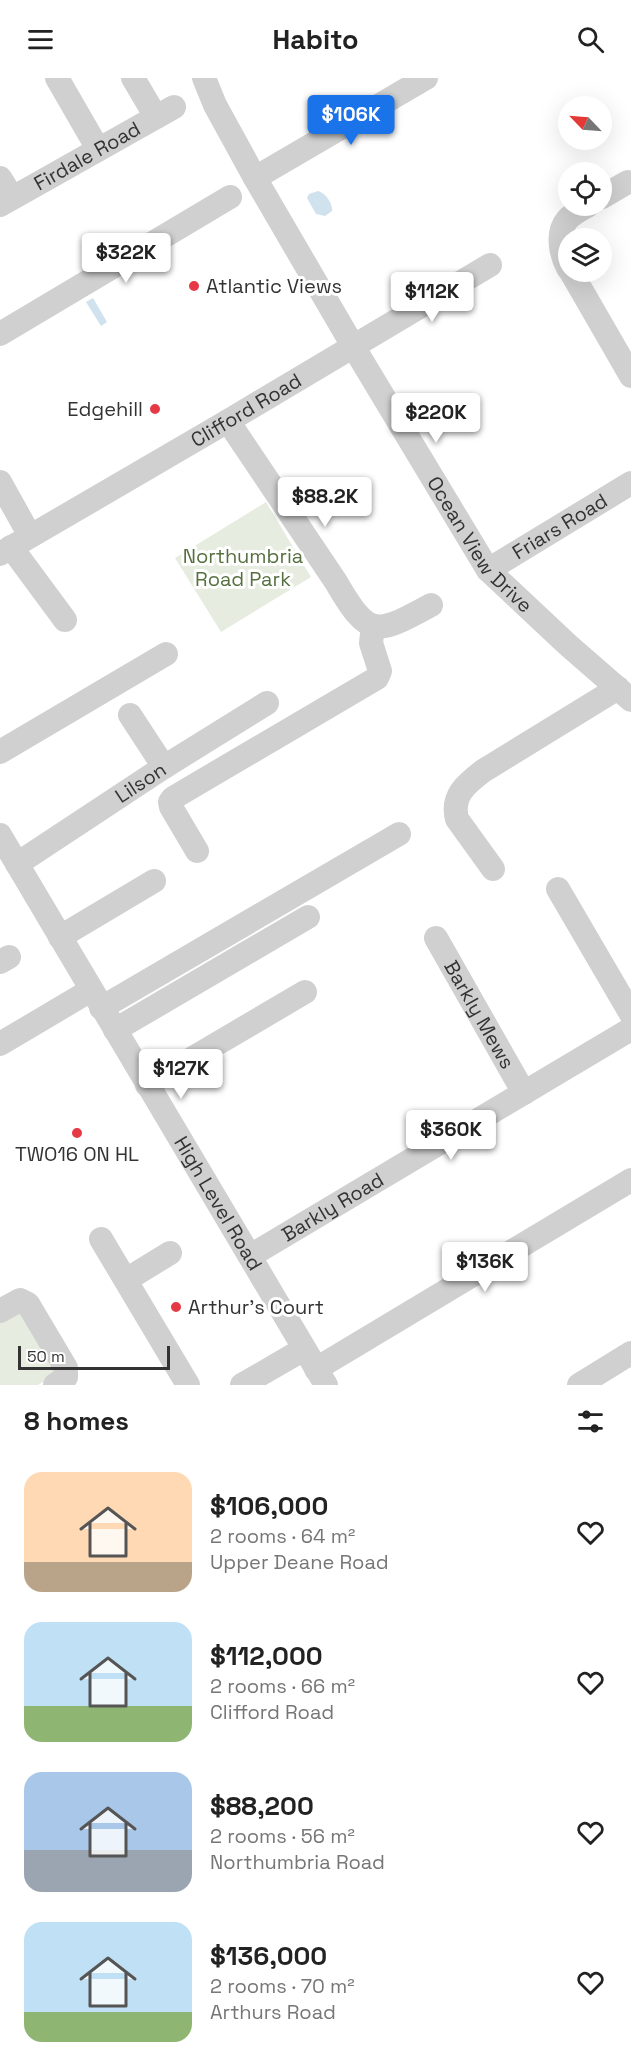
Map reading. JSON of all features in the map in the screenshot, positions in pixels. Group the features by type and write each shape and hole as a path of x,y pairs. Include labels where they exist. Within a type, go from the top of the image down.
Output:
{"street":[{"path":"57,78 98,149"},
{"name":"Firdale Road","path":"4,193 98,149 165,112 133,78"},
{"name":"Ocean View Drive","path":"204,78 215,105 255,178 352,346 488,570 535,616 625,694"},
{"path":"255,178 426,78"},
{"path":"612,191 628,182"},
{"path":"0,334 230,197"},
{"name":"Clifford Road","path":"14,546 490,265"},
{"path":"577,282 631,376"},
{"path":"228,421 351,608 363,621 373,626 386,627 431,605"},
{"path":"0,483 14,546 65,620"},
{"name":"Friars Road","path":"488,570 631,483"},
{"path":"197,851 171,807 170,802 173,798 377,678 380,671 371,643 373,626"},
{"path":"0,752 166,654"},
{"path":"493,869 458,819 455,811 458,794 466,784 483,771 625,694"},
{"name":"Lilson","path":"17,864 164,767 267,703"},
{"path":"130,715 164,767"},
{"path":"0,1044 96,999 399,834"},
{"name":"High Level Road","path":"0,835 321,1377"},
{"path":"60,937 154,881"},
{"path":"558,889 631,1014"},
{"path":"115,1030 308,917"},
{"name":"Barkly Mews","path":"436,938 524,1093"},
{"path":"147,1085 304,992"},
{"name":"Barkly Road","path":"250,1256 631,1029"},
{"path":"321,1377 631,1180"},
{"path":"101,1239 188,1385"},
{"path":"126,1280 170,1254"},
{"path":"0,1311 20,1300 28,1304 66,1368 66,1377 55,1385"},
{"path":"242,1385 304,1348"},
{"path":"579,1385 631,1353"}],"green space":[{"name":"Northumbria Road Park","path":"266,502 311,577 221,632 175,558"},
{"path":"20,1311 55,1367 53,1376 38,1385 0,1385 0,1321"}],"water":[{"path":"318,191 326,196 331,205 332,211 325,216 316,214 307,198 309,194"},
{"path":"93,298 107,322 101,326 86,302"}],"place":[{"name":"Atlantic Views","path":"194,286"},
{"name":"Edgehill","path":"155,409"},
{"name":"TWO16 ON HL","path":"77,1133"},
{"name":"Arthur's Court","path":"176,1307"}]}
